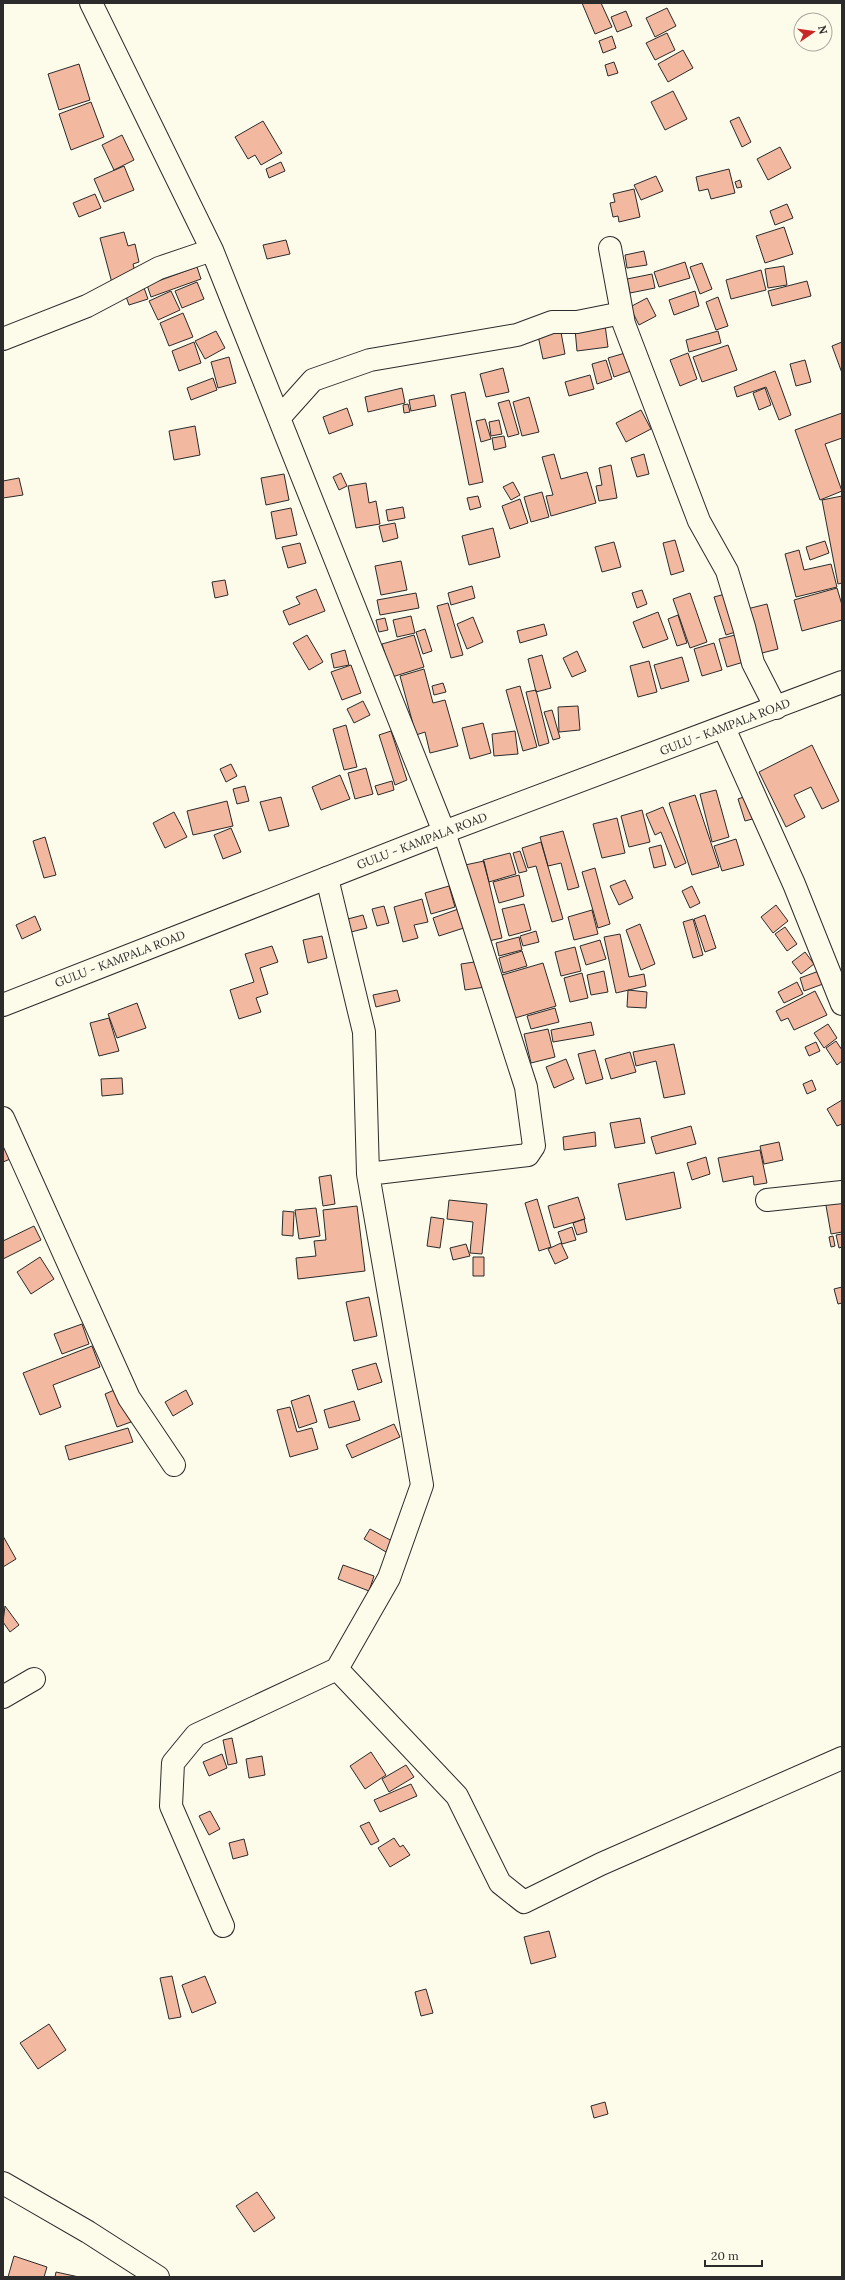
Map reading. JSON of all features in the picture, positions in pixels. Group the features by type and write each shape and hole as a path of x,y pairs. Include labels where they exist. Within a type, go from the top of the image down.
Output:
{"street":[{"path":"91,3 212,250 444,832 526,1087 534,1146 528,1155 368,1174"},
{"path":"610,248 624,324 699,521 727,571 743,622 753,663 776,708"},
{"path":"3,339 87,306 159,268 212,250"},
{"path":"279,418 312,380 370,360 517,335 552,322 577,322 622,313"},
{"name":"GULU - KAMPALA ROAD","path":"3,1005 444,832 724,728 842,682"},
{"path":"724,728 794,884 842,1004"},
{"path":"223,1926 171,1806 173,1763 196,1735 337,1669 389,1578 422,1485 368,1174 364,1032 327,878"},
{"path":"3,1118 129,1398 174,1465"},
{"path":"767,1200 842,1192"},
{"path":"337,1669 457,1796 500,1883 524,1902 601,1864 842,1758"},
{"path":"3,1697 34,1679"},
{"path":"3,2183 88,2232 158,2277"}],"building":[{"path":"582,3 601,3 612,27 595,34"},
{"path":"667,8 676,26 655,37 646,18"},
{"path":"626,11 632,26 617,32 611,17"},
{"path":"667,33 675,50 655,60 646,43"},
{"path":"612,36 616,48 603,53 599,41"},
{"path":"683,50 693,68 668,82 658,64"},
{"path":"614,62 618,73 608,76 605,65"},
{"path":"79,64 90,100 59,110 48,74"},
{"path":"673,91 687,119 665,130 651,102"},
{"path":"91,102 104,137 71,150 59,114"},
{"path":"739,117 751,142 742,147 730,121"},
{"path":"263,121 282,153 261,165 255,155 248,159 235,137"},
{"path":"122,135 134,160 114,170 102,145"},
{"path":"780,147 791,168 768,180 757,159"},
{"path":"281,162 285,171 269,178 266,169"},
{"path":"124,166 134,190 104,202 94,179"},
{"path":"729,169 735,193 711,199 708,189 699,191 696,177"},
{"path":"656,176 663,191 641,200 634,185"},
{"path":"740,180 742,187 737,188 735,182"},
{"path":"634,189 640,217 619,222 618,216 613,217 610,203 615,202 613,194"},
{"path":"95,194 101,208 79,217 73,203"},
{"path":"787,204 793,218 775,225 770,211"},
{"path":"784,227 793,254 765,263 756,236"},
{"path":"124,232 128,246 135,244 139,262 133,264 136,276 112,283 100,238"},
{"path":"286,240 290,254 267,259 263,245"},
{"path":"644,251 647,265 627,268 625,255"},
{"path":"685,262 690,278 659,287 654,272"},
{"path":"702,263 712,289 700,294 690,267"},
{"path":"784,266 787,285 768,288 765,269"},
{"path":"197,267 201,279 151,297 147,285"},
{"path":"761,270 766,290 731,299 726,280"},
{"path":"652,274 655,288 630,293 627,279"},
{"path":"807,281 811,296 772,306 768,291"},
{"path":"197,282 204,299 182,308 175,291"},
{"path":"143,285 148,299 129,305 124,291"},
{"path":"171,291 180,310 158,320 149,301"},
{"path":"695,291 699,306 674,315 669,300"},
{"path":"718,297 728,326 716,330 706,302"},
{"path":"647,298 656,316 639,325 630,307"},
{"path":"183,313 193,337 169,346 160,323"},
{"path":"605,325 608,347 577,351 575,329"},
{"path":"560,327 565,354 543,359 537,331"},
{"path":"216,331 225,348 205,359 195,341"},
{"path":"718,331 721,343 689,352 686,340"},
{"path":"194,342 201,363 179,371 172,351"},
{"path":"842,342 842,373 832,346"},
{"path":"728,345 737,370 702,382 693,357"},
{"path":"625,353 631,371 614,377 608,358"},
{"path":"688,353 697,379 680,386 670,360"},
{"path":"229,357 236,383 218,388 211,362"},
{"path":"606,360 612,379 597,384 592,364"},
{"path":"805,360 811,382 796,386 790,364"},
{"path":"503,368 509,392 486,397 480,374"},
{"path":"775,371 791,415 779,420 766,387 737,397 734,387"},
{"path":"590,375 594,389 569,396 565,382"},
{"path":"213,378 217,390 191,400 187,388"},
{"path":"402,388 405,403 368,412 365,397"},
{"path":"765,388 771,405 759,410 753,393"},
{"path":"465,392 483,482 469,485 451,395"},
{"path":"434,395 436,406 411,411 409,400"},
{"path":"529,397 539,432 522,436 513,402"},
{"path":"509,400 519,434 508,437 498,403"},
{"path":"408,404 410,412 404,413 403,405"},
{"path":"347,408 353,425 329,434 323,417"},
{"path":"641,410 651,429 626,442 616,423"},
{"path":"842,413 842,438 825,444 842,491 820,500 795,430"},
{"path":"485,419 491,439 481,442 476,421"},
{"path":"499,420 502,434 491,436 489,422"},
{"path":"195,426 200,455 174,460 169,431"},
{"path":"504,436 506,447 494,450 492,438"},
{"path":"554,454 561,479 587,472 596,503 551,516 546,496 553,495 542,457"},
{"path":"644,454 649,474 637,477 631,458"},
{"path":"611,465 617,498 599,501 596,486 602,485 599,468"},
{"path":"341,473 347,486 339,490 333,477"},
{"path":"284,474 289,500 266,505 261,478"},
{"path":"19,478 23,495 3,498 3,481"},
{"path":"513,482 520,495 511,500 503,487"},
{"path":"366,483 369,503 376,501 380,524 356,528 348,486"},
{"path":"542,492 549,517 531,522 524,497"},
{"path":"478,496 481,507 470,510 467,498"},
{"path":"842,496 842,583 838,584 822,500"},
{"path":"520,499 528,523 510,529 502,506"},
{"path":"403,507 405,518 388,521 386,510"},
{"path":"291,508 297,535 276,539 271,512"},
{"path":"395,523 398,538 383,542 379,526"},
{"path":"493,528 500,557 469,565 462,536"},
{"path":"675,540 684,571 671,575 663,543"},
{"path":"825,541 829,553 810,560 806,547"},
{"path":"614,542 621,567 602,572 595,547"},
{"path":"300,543 306,563 288,568 282,547"},
{"path":"799,550 804,570 831,564 837,587 796,597 785,554"},
{"path":"401,561 407,590 381,595 375,566"},
{"path":"225,580 228,595 215,598 212,582"},
{"path":"472,586 475,598 451,605 448,593"},
{"path":"837,588 842,605 842,620 802,631 794,600"},
{"path":"316,589 325,611 289,625 283,611 300,604 296,597"},
{"path":"642,590 647,604 637,608 632,593"},
{"path":"416,593 419,608 380,615 377,600"},
{"path":"690,593 707,642 690,648 673,599"},
{"path":"729,593 742,630 726,635 714,597"},
{"path":"448,603 463,655 451,658 437,606"},
{"path":"767,604 778,649 754,655 743,610"},
{"path":"658,612 668,639 643,648 633,622"},
{"path":"678,615 687,643 677,646 668,619"},
{"path":"411,616 415,633 397,637 393,620"},
{"path":"473,617 483,642 467,649 457,624"},
{"path":"385,618 388,630 379,632 376,620"},
{"path":"544,624 547,635 520,643 517,631"},
{"path":"425,629 432,651 423,654 416,632"},
{"path":"739,634 747,661 727,667 719,639"},
{"path":"307,635 323,662 309,670 293,643"},
{"path":"414,635 424,667 392,677 382,644"},
{"path":"714,643 722,670 702,676 694,649"},
{"path":"345,650 349,665 334,668 331,654"},
{"path":"577,651 586,671 572,677 563,658"},
{"path":"542,655 551,688 536,692 528,659"},
{"path":"682,657 689,681 661,689 654,665"},
{"path":"649,661 657,692 638,697 630,666"},
{"path":"351,665 361,693 342,700 331,672"},
{"path":"424,669 433,703 445,700 458,746 430,753 425,732 416,735 400,676"},
{"path":"443,683 446,692 434,695 432,686"},
{"path":"520,686 537,747 523,751 506,690"},
{"path":"536,690 549,743 539,746 526,692"},
{"path":"363,701 370,715 354,723 347,709"},
{"path":"578,706 580,730 559,732 558,707"},
{"path":"552,710 560,738 553,740 544,712"},
{"path":"483,723 491,753 470,759 462,728"},
{"path":"346,725 357,767 344,770 333,729"},
{"path":"391,731 407,780 395,785 379,735"},
{"path":"515,731 518,754 494,756 492,734"},
{"path":"812,745 839,801 822,809 811,787 794,795 805,817 786,827 759,772"},
{"path":"231,764 237,776 226,782 220,769"},
{"path":"366,768 373,794 355,799 348,773"},
{"path":"340,775 350,799 321,810 312,787"},
{"path":"392,781 394,790 378,795 375,786"},
{"path":"245,786 249,801 237,804 233,789"},
{"path":"716,790 729,837 712,842 700,794"},
{"path":"695,795 719,867 692,875 669,803"},
{"path":"749,795 756,818 745,821 738,799"},
{"path":"281,797 289,826 269,831 260,802"},
{"path":"227,801 233,826 193,835 187,811"},
{"path":"663,807 686,863 675,868 661,832 655,835 646,814"},
{"path":"642,810 650,842 629,847 621,816"},
{"path":"174,812 187,837 165,848 153,823"},
{"path":"617,818 625,853 602,858 593,824"},
{"path":"231,828 241,852 223,859 214,835"},
{"path":"563,831 579,887 568,890 561,863 548,866 540,837"},
{"path":"45,837 56,875 44,878 33,841"},
{"path":"736,839 744,865 722,871 714,846"},
{"path":"541,842 563,919 552,922 536,866 528,868 522,848"},
{"path":"661,845 666,865 654,868 649,848"},
{"path":"520,851 527,871 519,873 513,853"},
{"path":"510,853 516,874 489,882 483,860"},
{"path":"484,861 502,938 484,942 465,865"},
{"path":"595,868 610,924 598,928 582,872"},
{"path":"519,875 524,896 499,903 493,882"},
{"path":"625,880 633,898 619,905 610,886"},
{"path":"449,886 455,907 431,914 425,893"},
{"path":"692,886 700,903 690,908 682,891"},
{"path":"422,899 428,922 414,925 418,938 403,942 394,907"},
{"path":"524,904 531,930 509,936 502,909"},
{"path":"776,905 788,921 773,933 761,917"},
{"path":"384,906 389,923 377,926 372,909"},
{"path":"464,907 470,926 439,936 433,918"},
{"path":"592,910 598,934 574,940 568,917"},
{"path":"363,915 367,928 347,933 344,920"},
{"path":"705,915 716,948 705,952 694,919"},
{"path":"35,916 41,930 22,939 16,925"},
{"path":"693,919 703,955 693,958 683,922"},
{"path":"640,924 655,964 641,970 626,930"},
{"path":"785,927 797,944 787,951 775,934"},
{"path":"536,931 539,942 523,946 520,936"},
{"path":"620,934 629,977 644,974 646,986 616,993 604,937"},
{"path":"322,936 327,958 308,963 303,940"},
{"path":"519,937 522,950 499,956 496,943"},
{"path":"600,940 606,959 586,965 580,946"},
{"path":"272,946 278,962 260,968 268,994 256,998 261,1012 239,1019 230,990 254,982 245,954"},
{"path":"575,947 581,971 561,976 555,952"},
{"path":"522,951 527,966 503,973 499,958"},
{"path":"805,952 814,964 801,974 792,962"},
{"path":"481,961 485,987 465,990 461,964"},
{"path":"543,963 556,1006 515,1018 502,975"},
{"path":"604,971 608,992 591,995 587,975"},
{"path":"819,971 823,984 804,991 800,978"},
{"path":"582,973 588,998 570,1002 564,978"},
{"path":"797,982 803,994 784,1003 778,992"},
{"path":"397,990 400,1001 376,1007 373,995"},
{"path":"628,990 647,992 646,1008 627,1007"},
{"path":"815,991 827,1015 794,1030 788,1018 781,1021 776,1011"},
{"path":"137,1003 146,1028 117,1038 108,1014"},
{"path":"555,1008 559,1022 531,1029 527,1016"},
{"path":"109,1018 119,1051 99,1056 90,1023"},
{"path":"591,1022 594,1035 553,1042 551,1030"},
{"path":"828,1024 837,1038 824,1048 814,1033"},
{"path":"548,1029 555,1057 531,1063 524,1034"},
{"path":"836,1041 842,1050 842,1061 837,1065 826,1048"},
{"path":"816,1042 820,1051 809,1056 805,1047"},
{"path":"674,1044 685,1094 664,1098 656,1061 636,1066 633,1052"},
{"path":"595,1050 603,1079 586,1084 578,1054"},
{"path":"630,1052 636,1072 611,1079 605,1059"},
{"path":"566,1059 574,1079 554,1088 546,1067"},
{"path":"122,1078 123,1094 102,1096 101,1079"},
{"path":"812,1080 816,1090 807,1094 803,1084"},
{"path":"842,1100 842,1124 837,1126 827,1109"},
{"path":"640,1118 645,1143 615,1148 610,1123"},
{"path":"691,1126 696,1144 656,1154 651,1137"},
{"path":"595,1132 596,1146 564,1150 563,1137"},
{"path":"779,1142 783,1160 764,1164 760,1146"},
{"path":"3,1143 15,1157 3,1162"},
{"path":"760,1150 767,1183 754,1185 753,1176 723,1182 718,1158"},
{"path":"706,1157 710,1174 692,1180 687,1163"},
{"path":"674,1172 681,1208 626,1220 618,1184"},
{"path":"331,1175 335,1204 323,1206 319,1177"},
{"path":"842,1196 842,1232 831,1234 825,1200"},
{"path":"578,1197 585,1219 554,1228 548,1206"},
{"path":"537,1199 551,1247 539,1251 525,1203"},
{"path":"449,1200 487,1204 482,1254 470,1253 473,1222 447,1219"},
{"path":"357,1206 365,1271 298,1279 296,1258 316,1256 314,1241 326,1240 323,1210"},
{"path":"316,1208 320,1236 299,1239 295,1210"},
{"path":"283,1211 294,1212 293,1236 282,1235"},
{"path":"431,1217 444,1219 440,1248 427,1246"},
{"path":"584,1219 587,1232 577,1235 573,1223"},
{"path":"34,1226 41,1240 3,1259 3,1241"},
{"path":"572,1227 576,1240 562,1244 558,1232"},
{"path":"842,1234 842,1247 839,1248 836,1235"},
{"path":"833,1236 835,1246 831,1247 829,1237"},
{"path":"561,1243 568,1258 555,1264 548,1249"},
{"path":"466,1244 470,1256 453,1260 450,1248"},
{"path":"40,1257 54,1279 31,1294 17,1272"},
{"path":"473,1257 484,1257 484,1276 473,1276"},
{"path":"842,1287 842,1303 838,1304 834,1289"},
{"path":"369,1297 377,1336 354,1341 346,1302"},
{"path":"82,1324 89,1344 62,1354 54,1334"},
{"path":"92,1346 100,1367 53,1385 61,1407 40,1415 23,1373"},
{"path":"376,1363 382,1382 358,1390 352,1370"},
{"path":"119,1388 131,1422 117,1427 105,1394"},
{"path":"186,1390 193,1404 173,1416 165,1402"},
{"path":"309,1395 317,1422 299,1428 291,1401"},
{"path":"354,1401 360,1420 329,1428 324,1410"},
{"path":"290,1407 297,1432 312,1428 318,1449 290,1457 277,1410"},
{"path":"394,1424 400,1437 352,1458 346,1445"},
{"path":"128,1428 133,1442 69,1460 65,1446"},
{"path":"370,1529 392,1541 386,1552 364,1539"},
{"path":"3,1536 16,1559 3,1567"},
{"path":"343,1565 374,1576 369,1591 338,1579"},
{"path":"5,1606 19,1625 10,1632 3,1622"},
{"path":"232,1738 237,1763 228,1765 223,1740"},
{"path":"371,1752 386,1775 365,1789 350,1766"},
{"path":"222,1754 227,1768 209,1776 203,1762"},
{"path":"262,1756 265,1775 249,1778 246,1759"},
{"path":"406,1765 414,1777 389,1792 382,1779"},
{"path":"411,1784 417,1796 380,1812 374,1800"},
{"path":"210,1811 220,1829 209,1835 199,1816"},
{"path":"369,1822 379,1841 371,1845 360,1826"},
{"path":"394,1838 400,1847 403,1845 410,1855 390,1867 378,1848"},
{"path":"244,1839 248,1855 233,1859 229,1843"},
{"path":"549,1931 556,1957 531,1964 524,1937"},
{"path":"172,1976 181,2017 169,2019 160,1978"},
{"path":"205,1976 216,2003 192,2013 182,1985"},
{"path":"426,1989 433,2013 421,2016 415,1992"},
{"path":"49,2024 66,2050 38,2069 20,2043"},
{"path":"605,2102 608,2114 594,2118 591,2106"},
{"path":"257,2192 275,2218 254,2232 236,2206"},
{"path":"14,2256 47,2267 44,2277 8,2277"},
{"path":"56,2272 79,2277 55,2277"}]}
